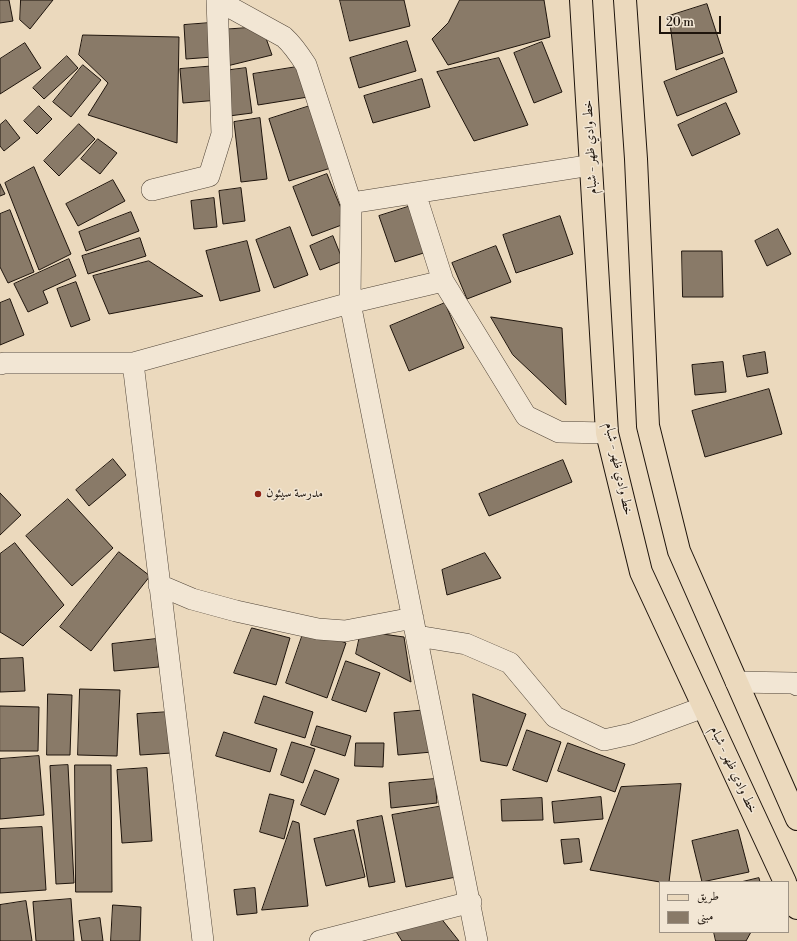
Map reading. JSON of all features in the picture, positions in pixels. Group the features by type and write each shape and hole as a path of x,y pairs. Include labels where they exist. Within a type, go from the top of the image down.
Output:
{"main road":[{"name":"خط وادي ظهر - شبام","path":"582,0 607,433 641,572 785,881"},
{"path":"625,0 636,159 648,426 679,551 797,818"},
{"path":"789,890 797,908"}],"street":[{"path":"152,190 210,176 222,134 217,0"},
{"path":"217,0 284,37 298,52 306,65 351,203 350,302 471,902 477,941"},
{"path":"351,203 592,165"},
{"path":"415,193 443,281 526,416 559,432 607,433"},
{"path":"0,364 4,362 133,363 350,302 443,281"},
{"path":"133,363 203,941"},
{"path":"159,585 192,599 236,611 318,629 345,631 415,627 466,644 510,663 555,717 604,740 631,734 704,706"},
{"path":"736,682 794,683 797,685"},
{"path":"320,941 471,902"}],"building":[{"path":"0,0 9,0 13,21 0,23"},
{"path":"21,0 53,0 30,29 20,20"},
{"path":"340,0 404,0 410,26 350,41"},
{"path":"460,0 544,0 550,37 448,65 432,39 448,23"},
{"path":"707,4 723,53 676,70 669,16"},
{"path":"210,23 213,57 186,59 184,25"},
{"path":"262,27 272,55 227,66 219,30"},
{"path":"83,35 179,37 177,143 88,115 108,83 79,55"},
{"path":"407,41 416,71 359,88 350,58"},
{"path":"542,42 562,92 534,103 514,53"},
{"path":"25,43 41,68 0,94 0,59"},
{"path":"67,56 78,68 44,99 33,88"},
{"path":"499,58 528,125 474,141 437,72"},
{"path":"724,58 737,92 677,116 664,82"},
{"path":"83,65 101,80 71,117 53,102"},
{"path":"216,66 219,100 183,103 180,69"},
{"path":"303,66 308,97 258,105 253,74"},
{"path":"246,68 252,113 229,116 223,71"},
{"path":"422,79 430,107 373,123 364,96"},
{"path":"726,103 740,134 692,156 678,125"},
{"path":"313,105 334,167 289,181 269,119"},
{"path":"39,106 52,119 37,134 24,121"},
{"path":"260,118 267,179 241,182 234,122"},
{"path":"6,120 20,138 4,151 0,146 0,125"},
{"path":"79,124 95,139 59,176 44,161"},
{"path":"98,139 117,153 100,174 81,159"},
{"path":"34,167 71,254 39,270 5,183"},
{"path":"327,174 347,223 312,236 293,187"},
{"path":"113,180 125,201 78,226 66,204"},
{"path":"0,184 5,194 0,196"},
{"path":"241,188 245,221 223,224 219,191"},
{"path":"214,198 217,227 194,229 191,201"},
{"path":"414,205 430,251 395,262 379,216"},
{"path":"10,210 34,272 8,283 0,267 0,214"},
{"path":"131,212 139,231 86,251 79,232"},
{"path":"560,216 573,254 516,273 503,235"},
{"path":"290,227 308,275 274,288 256,240"},
{"path":"778,229 791,254 767,266 755,241"},
{"path":"333,236 343,261 320,270 310,246"},
{"path":"140,238 146,256 88,274 82,256"},
{"path":"247,241 260,291 220,301 206,251"},
{"path":"496,246 511,282 467,299 452,263"},
{"path":"682,251 722,251 723,297 683,297"},
{"path":"69,259 76,276 43,291 48,303 28,312 14,284"},
{"path":"149,261 203,296 109,314 93,276"},
{"path":"76,282 90,320 71,327 57,289"},
{"path":"10,299 24,335 0,345 0,303"},
{"path":"445,303 464,348 409,371 390,326"},
{"path":"491,317 562,328 566,405 513,355"},
{"path":"765,352 768,373 747,377 743,356"},
{"path":"723,362 726,392 695,395 692,365"},
{"path":"769,389 782,434 705,457 692,411"},
{"path":"113,459 126,475 89,506 76,490"},
{"path":"563,460 572,482 489,516 479,494"},
{"path":"0,493 21,515 0,535"},
{"path":"68,499 113,548 72,586 26,536"},
{"path":"15,543 64,605 23,646 0,632 0,554"},
{"path":"119,552 150,576 91,651 60,627"},
{"path":"485,553 501,578 447,595 442,570"},
{"path":"252,628 290,638 276,685 234,673"},
{"path":"305,628 346,643 327,698 286,683"},
{"path":"361,631 404,637 411,682 356,654"},
{"path":"156,639 159,667 114,671 112,644"},
{"path":"23,658 25,691 0,692 0,659"},
{"path":"346,661 380,673 366,712 332,700"},
{"path":"80,689 120,690 117,756 78,755"},
{"path":"48,694 72,695 70,755 47,755"},
{"path":"473,694 526,714 507,766 481,761"},
{"path":"264,696 313,712 305,738 255,723"},
{"path":"0,706 39,707 38,751 0,751"},
{"path":"428,710 432,752 398,755 394,713"},
{"path":"170,712 172,753 140,755 137,714"},
{"path":"317,726 351,736 345,756 311,745"},
{"path":"527,730 561,742 547,782 513,770"},
{"path":"224,732 277,749 270,772 216,756"},
{"path":"292,742 315,749 303,783 281,775"},
{"path":"356,743 384,743 383,767 355,766"},
{"path":"568,743 625,764 615,792 558,771"},
{"path":"39,756 44,815 0,819 0,759"},
{"path":"68,765 74,883 56,884 50,766"},
{"path":"75,765 111,765 112,892 76,892"},
{"path":"147,768 152,841 122,843 117,770"},
{"path":"315,770 339,779 325,815 301,805"},
{"path":"435,779 437,803 391,808 389,783"},
{"path":"681,784 669,881 659,882 590,870 621,787"},
{"path":"270,794 294,800 284,839 260,832"},
{"path":"601,797 603,819 554,823 552,802"},
{"path":"542,798 543,820 502,821 501,800"},
{"path":"443,806 456,877 406,887 392,815"},
{"path":"382,816 395,882 369,887 357,821"},
{"path":"293,821 299,823 308,906 262,910"},
{"path":"42,827 46,890 0,893 0,829"},
{"path":"354,830 365,877 326,886 314,839"},
{"path":"738,830 749,872 702,881 692,841"},
{"path":"579,839 582,862 564,864 561,840"},
{"path":"759,878 760,881 746,881"},
{"path":"255,888 257,913 237,915 234,890"},
{"path":"71,899 74,941 36,941 33,902"},
{"path":"26,901 32,941 0,941 0,905"},
{"path":"113,905 141,907 140,941 111,941"},
{"path":"440,917 459,941 402,941 395,930"},
{"path":"100,918 103,941 82,941 79,921"},
{"path":"714,933 750,933 746,941 716,941"}],"place":[{"name":"مدرسة سيئون","path":"258,494"}]}
